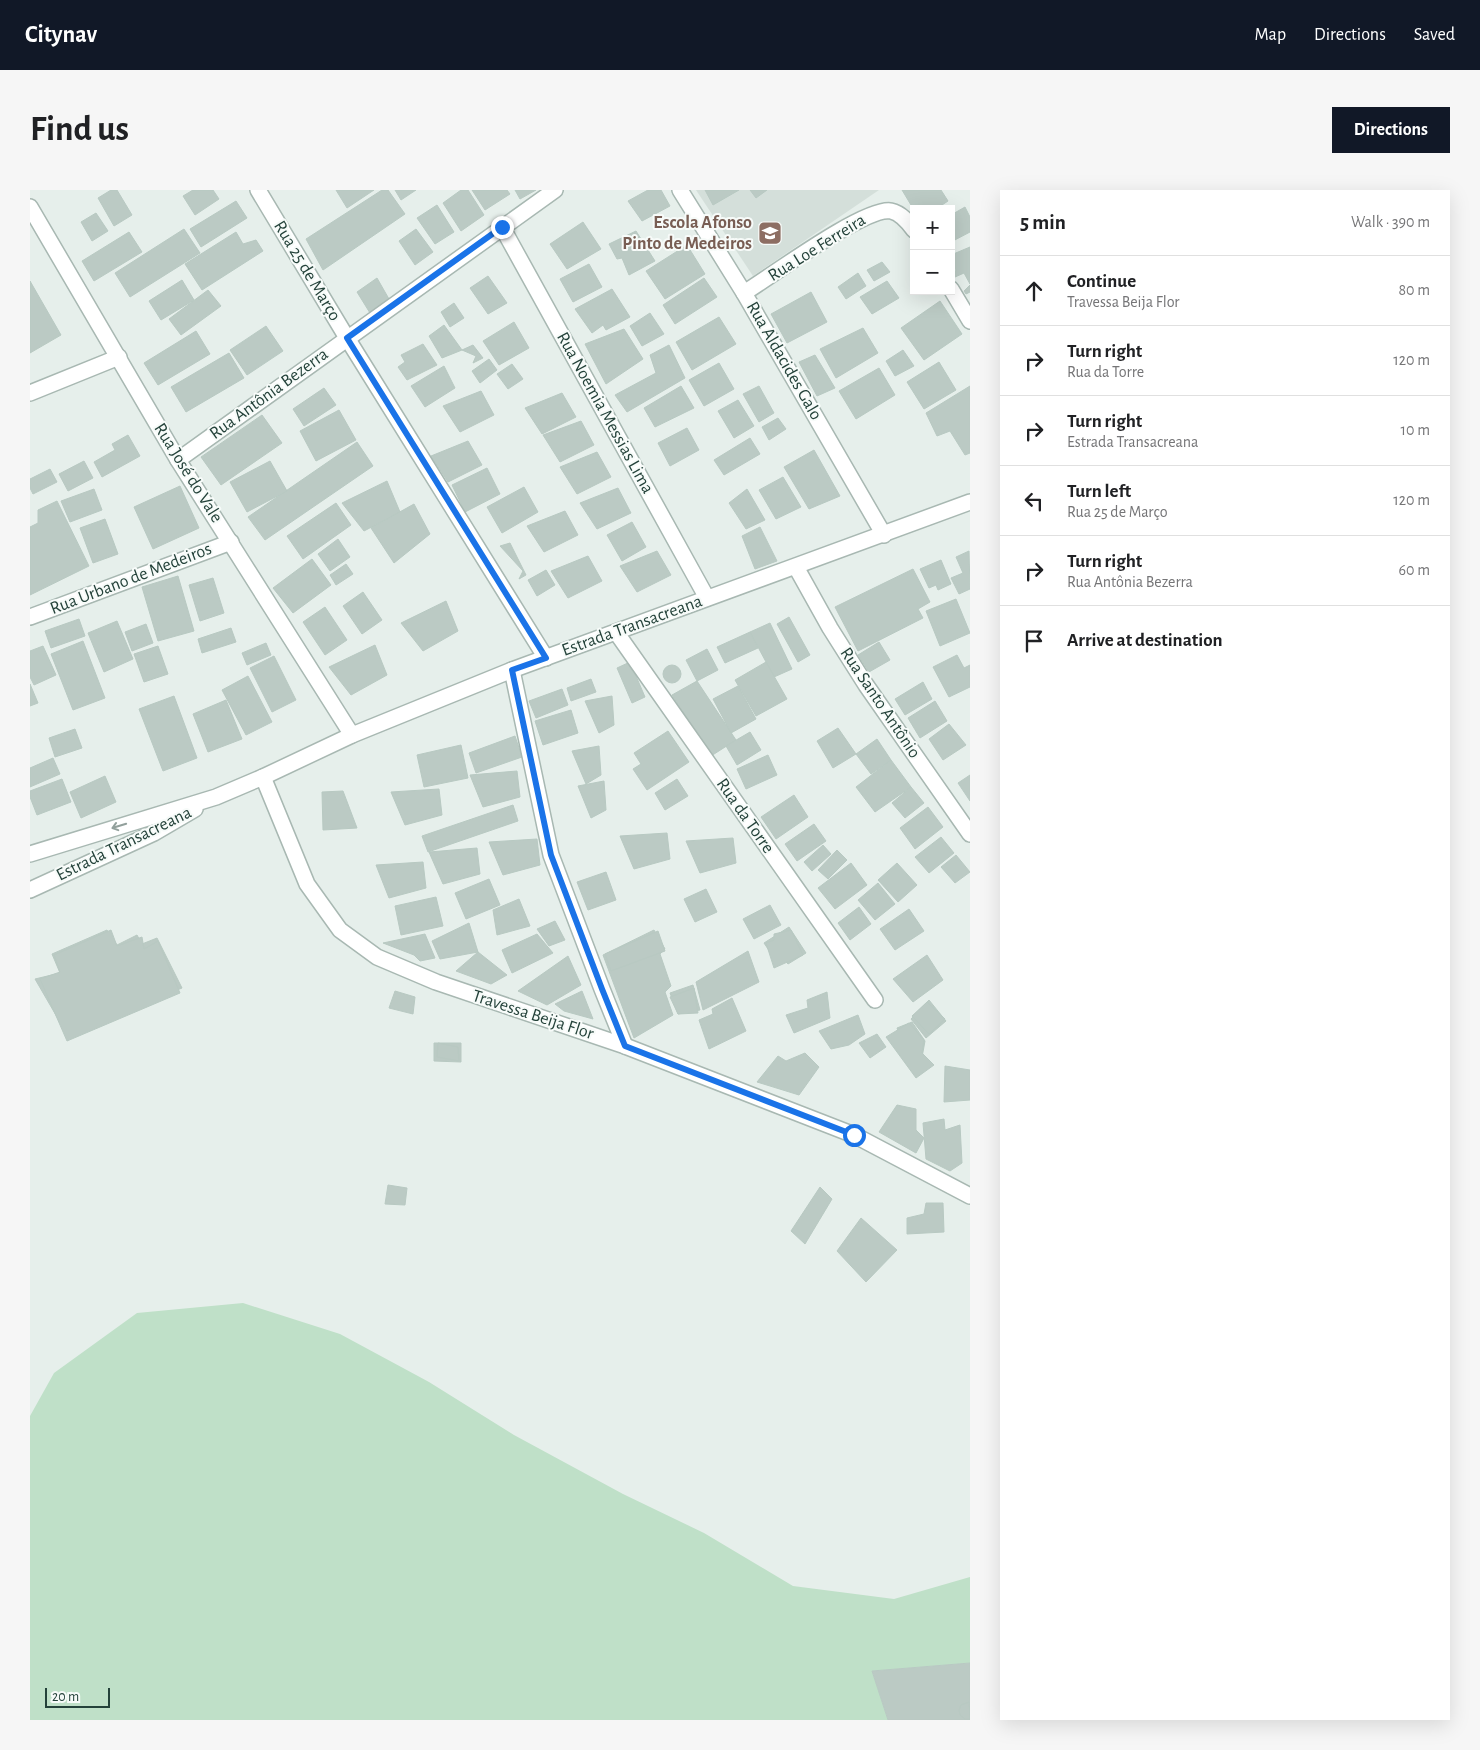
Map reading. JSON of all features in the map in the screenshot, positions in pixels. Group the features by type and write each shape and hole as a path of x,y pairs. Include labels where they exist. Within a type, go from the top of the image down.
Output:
{"street":[{"name":"Rua 25 de Março","path":"258,190 347,338 546,658"},
{"name":"Rua Antônia Bezerra","path":"178,460 555,190"},
{"name":"Rua Aldacides Galo","path":"680,190 744,293 884,535"},
{"name":"Rua José do Vale","path":"30,207 119,356 178,460 352,735"},
{"name":"Rua Loe Ferreira","path":"744,293 852,222 879,211 891,211 904,218 910,225"},
{"name":"Rua Noemia Messias Lima","path":"502,227 707,598"},
{"path":"955,295 970,321"},
{"path":"30,393 119,356"},
{"name":"Estrada Transacreana","path":"30,854 216,797 263,778 352,735 512,670 970,503"},
{"name":"Rua Urbano de Medeiros","path":"30,617 231,542"},
{"name":"Rua Santo Antônio","path":"796,567 830,628 866,685 970,834"},
{"name":"Rua da Torre","path":"616,632 875,1000"},
{"path":"512,670 551,855 625,1046"},
{"name":"Travessa Beija Flor","path":"263,778 307,884 340,930 377,957 436,982 625,1046 854,1135 970,1196"},
{"name":"Estrada Transacreana","path":"30,890 154,833 216,797"}],"shaded area":[{"name":"Escola Afonso Pinto de Medeiros","path":"696,190 879,190 753,276"}],"green space":[{"path":"243,1303 340,1334 429,1382 514,1435 623,1494 704,1533 793,1586 894,1599 970,1577 970,1663 872,1671 888,1720 30,1720 30,1416 54,1373 137,1313"}],"building":[{"path":"111,190 117,190 132,215 114,226 98,198"},
{"path":"193,190 213,190 219,199 195,215 183,196"},
{"path":"336,190 374,190 347,208"},
{"path":"382,190 388,190 405,214 323,270 306,239"},
{"path":"395,190 416,190 401,200"},
{"path":"461,190 468,190 484,215 461,231 443,203"},
{"path":"472,190 507,190 510,194 485,210"},
{"path":"515,190 536,190 520,199"},
{"path":"648,190 661,190 670,206 642,221 628,201"},
{"path":"705,190 739,190 713,205"},
{"path":"750,190 767,190 756,198"},
{"path":"902,190 941,190 948,201 942,205 911,205"},
{"path":"236,201 247,218 201,247 190,229"},
{"path":"437,205 454,232 435,244 417,218"},
{"path":"965,207 970,217 970,232 955,240 955,213"},
{"path":"96,213 108,231 92,241 81,222"},
{"path":"583,222 601,249 567,269 550,244"},
{"path":"184,229 200,253 130,297 115,273"},
{"path":"416,229 433,252 415,265 399,241"},
{"path":"636,231 655,261 629,275 622,258 617,259 609,244"},
{"path":"129,232 142,252 94,281 82,261"},
{"path":"236,232 243,244 256,240 263,251 202,290 185,264"},
{"path":"687,245 705,274 665,299 646,271"},
{"path":"970,247 970,284 964,273 955,277 955,253"},
{"path":"882,262 890,272 874,281 867,270"},
{"path":"589,264 602,287 573,302 560,279"},
{"path":"858,273 866,286 846,299 838,287"},
{"path":"488,276 507,303 488,314 470,288"},
{"path":"377,278 389,299 370,313 357,292"},
{"path":"704,278 717,297 675,324 663,305"},
{"path":"182,280 194,300 161,320 149,301"},
{"path":"30,281 61,335 30,353"},
{"path":"887,281 899,298 872,314 860,297"},
{"path":"970,285 970,292 966,294 964,291"},
{"path":"612,289 630,317 606,330 603,325 592,333 575,309"},
{"path":"208,290 221,306 181,335 169,319"},
{"path":"811,292 827,322 787,343 771,314"},
{"path":"940,301 962,334 924,360 901,328"},
{"path":"454,303 464,318 450,327 441,312"},
{"path":"650,313 664,334 642,346 630,326"},
{"path":"719,317 736,344 692,370 676,342"},
{"path":"514,322 529,348 499,365 483,341"},
{"path":"444,325 462,350 442,358 429,336"},
{"path":"266,326 283,351 247,375 230,350"},
{"path":"863,328 878,353 836,378 820,349"},
{"path":"624,329 643,359 606,384 585,344"},
{"path":"196,331 210,354 158,385 144,363"},
{"path":"423,344 437,365 407,380 398,367 405,362 401,355"},
{"path":"473,345 483,358 473,363 476,356 462,350"},
{"path":"669,345 685,378 627,412 615,395 656,373 650,355"},
{"path":"903,350 914,366 895,376 886,361"},
{"path":"229,353 244,378 186,412 171,387"},
{"path":"815,355 835,388 817,396 799,362"},
{"path":"489,359 497,370 480,383 472,371"},
{"path":"939,362 956,390 924,409 907,382"},
{"path":"719,363 734,389 704,406 689,380"},
{"path":"512,364 523,379 508,389 497,374"},
{"path":"444,366 455,388 425,407 411,386"},
{"path":"879,368 895,395 856,419 839,391"},
{"path":"681,386 694,408 655,427 644,408"},
{"path":"759,386 774,413 759,422 743,394"},
{"path":"970,386 970,453 965,455 950,431 937,436 926,413"},
{"path":"324,388 336,405 304,426 293,409"},
{"path":"481,391 494,415 460,432 443,406"},
{"path":"562,393 576,417 542,434 525,408"},
{"path":"738,400 754,426 734,438 718,411"},
{"path":"339,410 356,440 316,461 300,431"},
{"path":"262,415 282,443 221,485 201,457"},
{"path":"778,418 786,429 769,440 762,427"},
{"path":"581,421 594,445 560,462 543,435"},
{"path":"687,428 699,450 670,466 658,443"},
{"path":"128,435 140,456 102,477 94,462 115,450 112,444"},
{"path":"750,438 760,454 724,475 714,460"},
{"path":"468,441 482,465 448,482 431,456"},
{"path":"357,442 373,466 265,540 248,517"},
{"path":"814,450 840,496 809,509 784,467"},
{"path":"597,452 611,477 577,494 560,467"},
{"path":"84,461 93,478 68,491 59,474"},
{"path":"270,461 287,491 247,512 230,482"},
{"path":"487,468 500,494 465,512 452,485"},
{"path":"50,469 57,482 33,494 30,488 30,479"},
{"path":"783,477 801,507 776,519 759,490"},
{"path":"387,481 400,512 364,531 342,503"},
{"path":"180,486 199,528 153,549 134,507"},
{"path":"524,487 538,512 502,533 487,507"},
{"path":"618,488 631,513 597,529 580,503"},
{"path":"94,489 102,510 70,522 61,501"},
{"path":"747,489 765,520 746,529 729,503"},
{"path":"57,501 89,566 30,595 30,527 38,523 38,510"},
{"path":"336,503 351,525 303,559 287,536"},
{"path":"414,504 430,534 394,563 371,528"},
{"path":"565,511 578,535 544,552 527,526"},
{"path":"105,519 118,554 93,563 80,528"},
{"path":"632,522 646,547 622,561 607,535"},
{"path":"760,527 777,561 755,569 742,536"},
{"path":"338,539 350,557 330,571 318,554"},
{"path":"510,543 526,575 519,579 523,571 500,546"},
{"path":"657,551 671,575 637,592 620,566"},
{"path":"969,551 970,589 959,594 951,578 963,573 956,557"},
{"path":"588,556 602,581 568,598 551,571"},
{"path":"312,559 331,585 293,613 273,588"},
{"path":"941,560 951,584 938,590 936,585 929,588 920,569"},
{"path":"346,564 353,574 336,585 330,575"},
{"path":"913,569 930,602 918,609 923,618 858,651 835,607"},
{"path":"546,570 555,585 537,596 528,580"},
{"path":"178,576 194,631 158,641 142,587"},
{"path":"213,578 224,613 200,621 189,585"},
{"path":"363,592 382,620 362,634 343,606"},
{"path":"956,599 970,633 940,646 926,611"},
{"path":"446,601 458,631 423,651 401,623"},
{"path":"325,607 347,640 325,655 303,622"},
{"path":"789,617 810,655 798,662 777,624"},
{"path":"79,619 85,636 51,648 45,631"},
{"path":"117,621 133,659 104,672 88,633"},
{"path":"770,623 792,669 774,677 750,632"},
{"path":"146,624 153,643 132,651 125,632"},
{"path":"231,628 236,642 202,653 198,639"},
{"path":"750,632 758,648 725,663 717,647"},
{"path":"83,641 105,698 73,710 51,654"},
{"path":"879,642 890,660 869,672 858,655"},
{"path":"266,643 271,655 247,665 242,653"},
{"path":"375,645 387,675 351,695 329,667"},
{"path":"43,646 56,675 34,685 30,677 30,651"},
{"path":"158,646 168,674 144,682 134,654"},
{"path":"707,649 718,670 697,681 686,660"},
{"path":"957,655 964,668 970,665 970,687 949,697 933,667"},
{"path":"274,656 296,700 272,712 250,668"},
{"path":"630,662 645,697 632,703 617,668"},
{"path":"766,662 787,699 756,716 735,680"},
{"path":"672,665 680,670 681,674 676,682 672,683 664,678 663,674 668,666"},
{"path":"248,676 272,722 246,735 222,690"},
{"path":"591,679 596,692 571,701 567,688"},
{"path":"697,681 736,740 711,756 672,695"},
{"path":"923,682 932,699 905,715 895,699"},
{"path":"30,684 38,703 30,706"},
{"path":"738,686 756,719 731,733 713,699"},
{"path":"562,689 568,705 536,718 529,701"},
{"path":"174,696 197,758 163,771 139,709"},
{"path":"612,696 614,725 599,733 585,701"},
{"path":"226,700 242,739 208,752 193,714"},
{"path":"935,701 947,721 920,738 908,718"},
{"path":"571,710 578,733 543,745 535,721"},
{"path":"949,724 966,745 943,760 929,739"},
{"path":"838,728 856,754 833,768 817,741"},
{"path":"75,729 82,748 55,757 49,738"},
{"path":"668,731 689,762 647,790 633,769 641,764 634,753"},
{"path":"750,732 761,750 737,765 726,746"},
{"path":"515,736 522,757 476,773 469,753"},
{"path":"877,739 891,760 871,774 856,754"},
{"path":"461,745 468,778 424,787 417,755"},
{"path":"599,746 601,775 586,784 572,751"},
{"path":"768,755 777,775 746,789 737,769"},
{"path":"53,758 60,774 30,787 30,768"},
{"path":"891,760 911,787 875,812 856,787"},
{"path":"517,771 520,797 483,807 470,775"},
{"path":"970,775 970,801 958,783"},
{"path":"105,776 116,802 81,818 70,792"},
{"path":"62,779 71,802 37,815 30,797 30,791"},
{"path":"677,779 688,796 665,810 655,793"},
{"path":"604,781 606,810 591,818 578,786"},
{"path":"911,787 924,803 905,818 892,803"},
{"path":"439,789 442,815 405,825 391,792"},
{"path":"343,791 357,828 323,830 322,792"},
{"path":"794,795 808,817 776,839 761,817"},
{"path":"513,805 518,821 428,852 422,836"},
{"path":"928,807 943,827 915,849 900,828"},
{"path":"814,824 826,841 797,861 785,844"},
{"path":"667,833 670,859 634,869 620,836"},
{"path":"941,837 954,853 929,873 915,857"},
{"path":"733,838 736,863 700,873 686,841"},
{"path":"537,839 540,865 503,875 489,842"},
{"path":"823,845 831,854 812,871 804,862"},
{"path":"477,848 480,874 443,884 429,852"},
{"path":"837,850 847,860 828,879 818,870"},
{"path":"956,855 970,872 955,883 941,867"},
{"path":"423,862 426,888 389,898 376,865"},
{"path":"851,863 867,885 835,909 818,888"},
{"path":"897,863 917,885 898,902 878,880"},
{"path":"606,872 616,900 588,910 577,882"},
{"path":"489,879 500,905 466,919 455,893"},
{"path":"878,883 895,904 875,920 858,900"},
{"path":"706,889 717,912 695,922 684,899"},
{"path":"436,897 443,926 401,935 395,906"},
{"path":"519,899 530,926 497,935 493,910"},
{"path":"770,905 781,925 754,939 743,919"},
{"path":"859,907 871,924 850,940 838,923"},
{"path":"909,909 924,931 895,950 880,929"},
{"path":"555,921 565,940 549,946 537,929"},
{"path":"469,923 478,952 440,959 432,941"},
{"path":"789,927 806,953 788,964 783,958 776,961 764,943"},
{"path":"107,930 117,945 137,935 142,944 157,938 182,988 68,1036 35,979 60,973 52,954"},
{"path":"111,930 117,946 142,937 144,949 158,941 180,993 67,1041 40,979 60,972 54,955"},
{"path":"654,930 665,949 660,954 671,986 665,992 673,1015 634,1038 603,955"},
{"path":"791,930 803,955 774,968 766,943 774,940 774,934"},
{"path":"658,931 665,951 611,971 605,954"},
{"path":"425,934 435,958 420,961 414,955 383,943"},
{"path":"537,934 553,953 512,973 502,950"},
{"path":"748,951 759,982 703,1010 696,982"},
{"path":"478,952 507,975 491,984 456,971"},
{"path":"927,955 943,980 913,1002 893,979"},
{"path":"568,956 581,985 547,1005 518,991"},
{"path":"693,985 700,1010 678,1014 670,993"},
{"path":"694,988 698,1013 678,1014 670,997"},
{"path":"395,991 415,997 413,1014 389,1008"},
{"path":"582,991 593,1019 564,1011 555,1004"},
{"path":"827,992 830,1018 794,1033 786,1015 808,1008 807,1000"},
{"path":"732,998 746,1031 709,1049 699,1020 713,1014 712,1009"},
{"path":"929,1000 946,1021 926,1038 911,1019"},
{"path":"927,1002 945,1019 929,1034 912,1016"},
{"path":"858,1015 865,1034 849,1045 831,1049 819,1031"},
{"path":"912,1022 925,1041 921,1063 909,1063 897,1028"},
{"path":"909,1023 924,1040 922,1053 934,1065 916,1078 886,1037"},
{"path":"877,1034 886,1047 870,1058 859,1043"},
{"path":"434,1043 461,1043 461,1062 434,1061"},
{"path":"438,1043 458,1047 459,1061 437,1057"},
{"path":"805,1053 819,1067 799,1095 757,1082 778,1056 786,1061"},
{"path":"945,1066 970,1070 970,1100 944,1102"},
{"path":"897,1105 916,1109 916,1130 924,1138 916,1153 879,1132"},
{"path":"944,1119 945,1130 960,1125 962,1163 950,1171 926,1159 923,1123"},
{"path":"388,1185 407,1188 405,1205 385,1204"},
{"path":"820,1187 832,1199 805,1244 791,1231"},
{"path":"926,1203 943,1203 944,1232 907,1234 907,1218 924,1214"},
{"path":"861,1218 897,1250 866,1282 837,1251"},
{"path":"970,1663 970,1720 888,1720 872,1671"},
{"path":"969,1702 970,1719 965,1719 960,1715 959,1710 961,1705"}],"place":[{"name":"Escola Afonso Pinto de Medeiros","path":"770,233"}],"route":[{"path":"502,227 347,338 546,658 512,670 551,855 625,1046 854,1135"}]}
